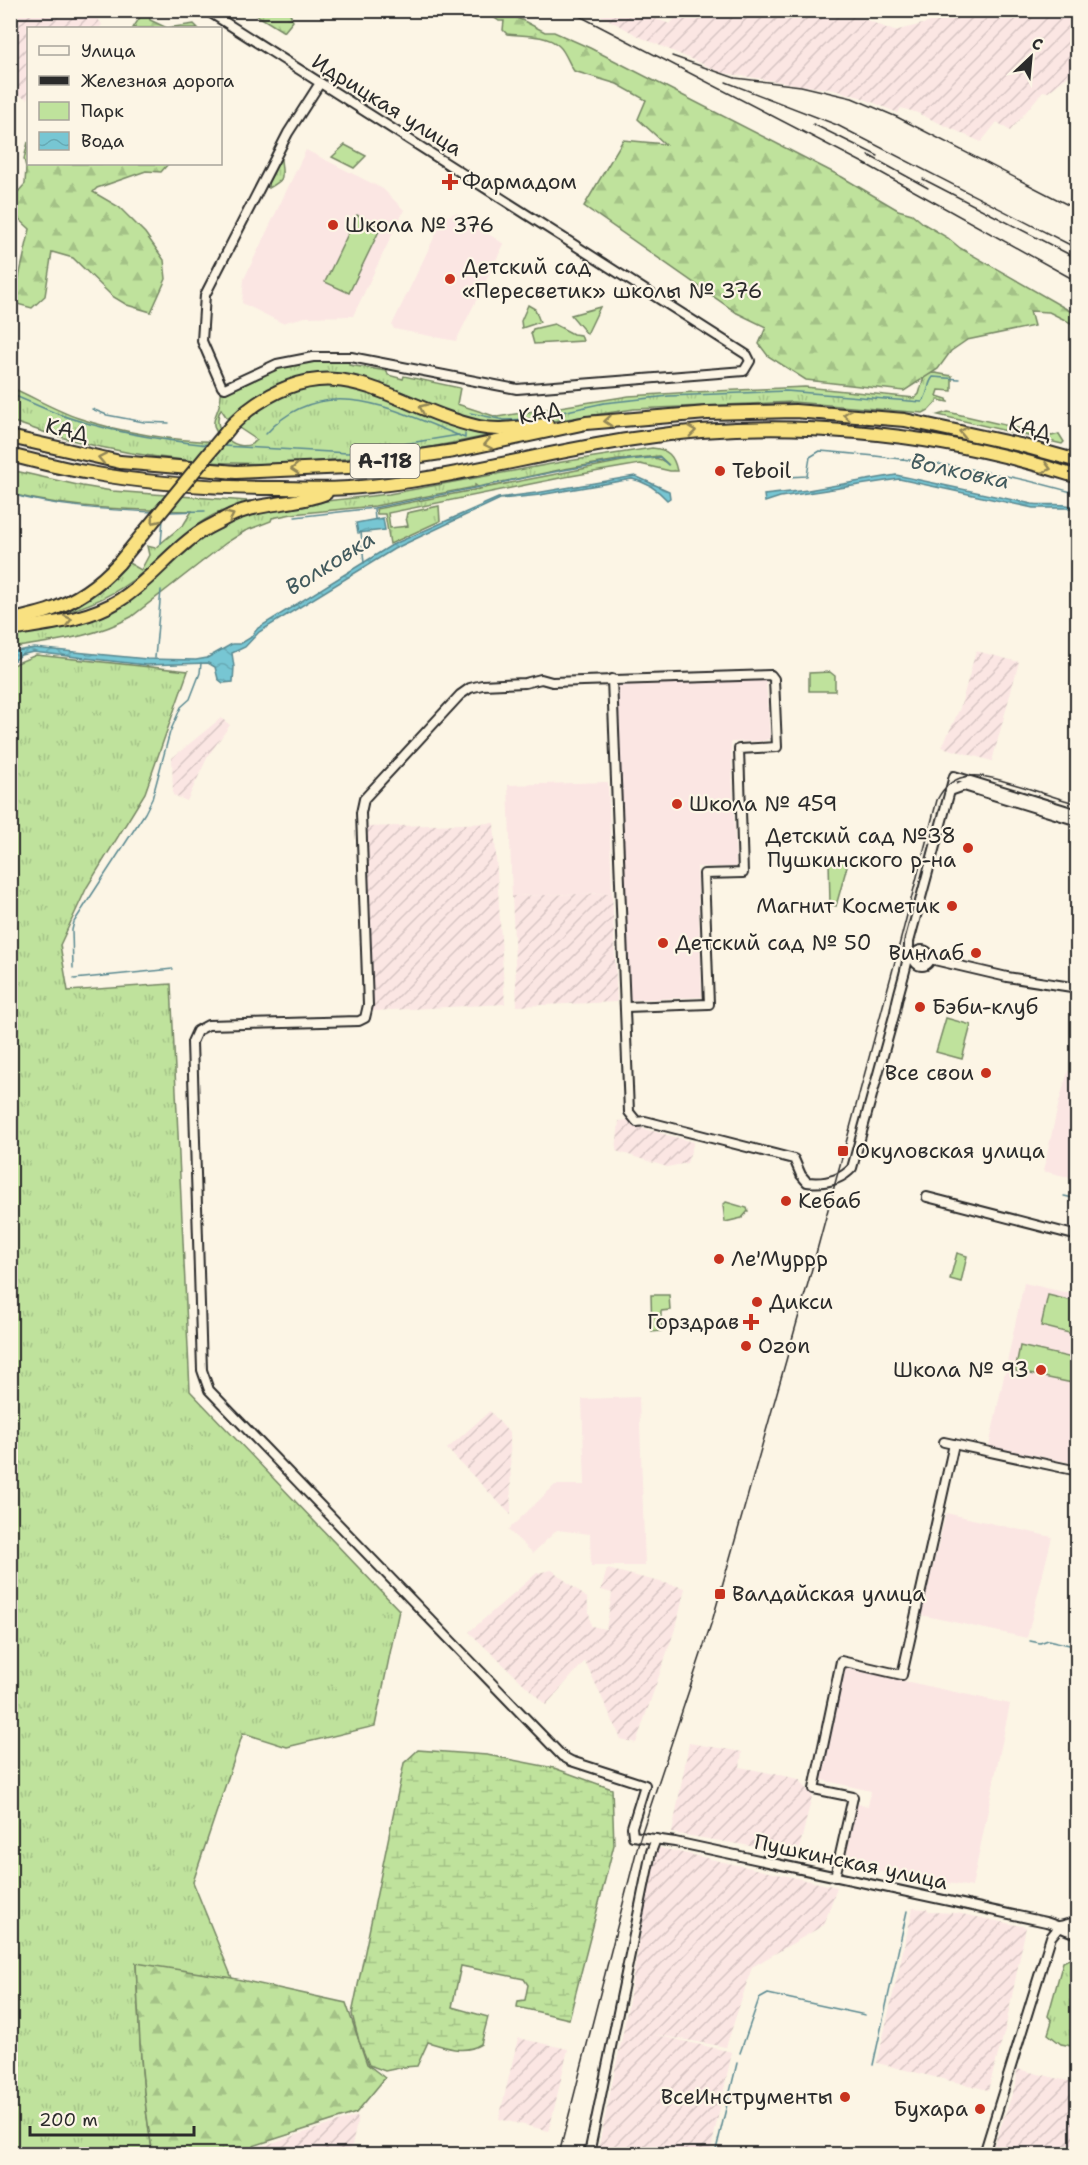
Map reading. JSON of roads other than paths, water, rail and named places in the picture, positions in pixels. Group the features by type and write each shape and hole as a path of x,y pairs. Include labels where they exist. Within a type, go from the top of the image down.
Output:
{"highway":[{"path":"10,621 45,612 81,596 98,584 119,563 232,425 259,401 284,388 316,380 358,383 380,389 454,421 482,428 499,429 586,423"},
{"name":"КАД","path":"10,437 120,462 236,472 359,465 454,451 586,423 750,411 848,415 916,423 1020,445 1077,461"},
{"name":"КАД","path":"10,455 84,472 142,481 239,488 336,489 460,472 517,459 634,438 709,429 763,428 906,438 1017,460 1077,477"},
{"path":"10,429 65,450"},
{"path":"10,630 70,620 113,604 145,582 200,532 227,517 242,511 320,495 336,489"}],"street":[{"name":"Идрицкая улица","path":"206,10 747,355 750,361 744,370 517,389 351,357 314,357 277,364 225,388 222,387 202,341 205,295 288,133 320,83"},
{"path":"893,10 923,10"},
{"path":"626,1007 709,1004 704,874 743,873 739,749 777,747 774,679 771,675 612,679 629,1112 634,1120 794,1159 804,1180 810,1183 841,1179 852,1168 912,955 909,942 954,776 1077,814"},
{"name":"Пушкинская улица","path":"612,679 552,682 541,679 525,683 482,685 470,688 460,695 364,799 361,813 368,1005 365,1018 358,1021 208,1025 194,1036 192,1051 202,1370 209,1390 562,1756 645,1785 632,1827 633,1836 656,1839 1060,1926 1077,1924"},
{"path":"950,791 964,786 1077,821"},
{"path":"912,955 923,950 929,954 930,959 1016,979 1077,988"},
{"path":"927,1197 1077,1236"},
{"path":"944,1442 1077,1471"},
{"path":"835,1877 853,1797 814,1789 841,1661 902,1675 954,1444"},
{"path":"589,2154 649,1863 656,1839"},
{"path":"984,2154 1052,1937 1060,1926"},
{"name":"Пушкинская улица","path":"1060,1926 1067,1932 1077,1934"}],"water":[{"path":"896,475 1032,504 1060,504 1077,507 1077,511 1070,508 1033,508 899,479 780,497 765,502 764,495"},
{"path":"635,476 669,491 670,498 667,500 651,486 632,479 540,495 500,499 394,549 259,632 245,647 232,653 233,682 223,683 218,679 215,667 208,663 146,665 33,652 21,655 11,663 11,652 34,648 147,659 196,660 207,658 232,644 240,644 250,638 258,628 392,545 498,498"},
{"path":"383,518 385,530 358,533 356,523"}],"waterway":[{"path":"470,413 504,420 530,419 604,403 669,396 786,391 922,402 933,377 959,379"},
{"path":"10,394 58,414 113,430 209,445"},
{"path":"266,434 288,414 312,404 337,400 362,402 388,408 465,438 465,434"},
{"path":"92,409 107,415 144,422 169,423"},
{"path":"223,446 348,453 459,435"},
{"name":"Волковка","path":"787,477 807,476 810,457 820,451 885,457 982,471 1078,494"},
{"path":"295,517 374,508 618,461 660,457 668,465"},
{"path":"10,494 64,505 155,512"},
{"name":"Волковка","path":"374,509 375,519"},
{"path":"169,512 205,511"},
{"path":"161,543 163,519"},
{"name":"Волковка","path":"361,532 364,563"},
{"path":"155,658 161,590"},
{"path":"73,968 72,930 74,922 152,799 170,732 181,707 190,699 200,673 201,663"},
{"path":"74,979 173,969"},
{"path":"1064,1196 1078,1199"},
{"path":"1030,1641 1040,1643 1048,1640 1078,1647"},
{"path":"873,2065 907,1911"},
{"path":"740,2053 759,1999 768,1994 865,2015"},
{"path":"715,2154 737,2063"}],"tram line":[{"path":"559,2154 639,1841 713,1618 810,1276 937,800 945,788 954,781 976,776 1000,780 1078,804"}],"railway":[{"path":"568,10 869,166 1078,282"},
{"path":"672,56 735,78 801,86 852,98 897,117 1078,210"},
{"path":"726,82 837,125 1078,249"},
{"path":"813,124 878,156"},
{"path":"868,155 928,188"},
{"path":"923,179 1078,259"}],"place":[{"name":"Фармадом","path":"450,182"},
{"name":"Школа № 376","path":"333,225"},
{"name":"Детский сад «Пересветик» школы № 376","path":"450,279"},
{"name":"Teboil","path":"720,471"},
{"name":"Школа № 459","path":"677,804"},
{"name":"Детский сад №38 Пушкинского р-на","path":"968,848"},
{"name":"Магнит Косметик","path":"952,906"},
{"name":"Детский сад № 50","path":"663,943"},
{"name":"Винлаб","path":"976,953"},
{"name":"Бэби-клуб","path":"920,1007"},
{"name":"Все свои","path":"986,1073"},
{"name":"Окуловская улица","path":"843,1151"},
{"name":"Кебаб","path":"786,1201"},
{"name":"Ле'Муррр","path":"719,1259"},
{"name":"Дикси","path":"757,1302"},
{"name":"Горздрав","path":"751,1322"},
{"name":"Ozon","path":"746,1346"},
{"name":"Школа № 93","path":"1041,1370"},
{"name":"Валдайская улица","path":"720,1594"},
{"name":"ВсеИнструменты","path":"845,2097"},
{"name":"Бухара","path":"980,2109"}]}
